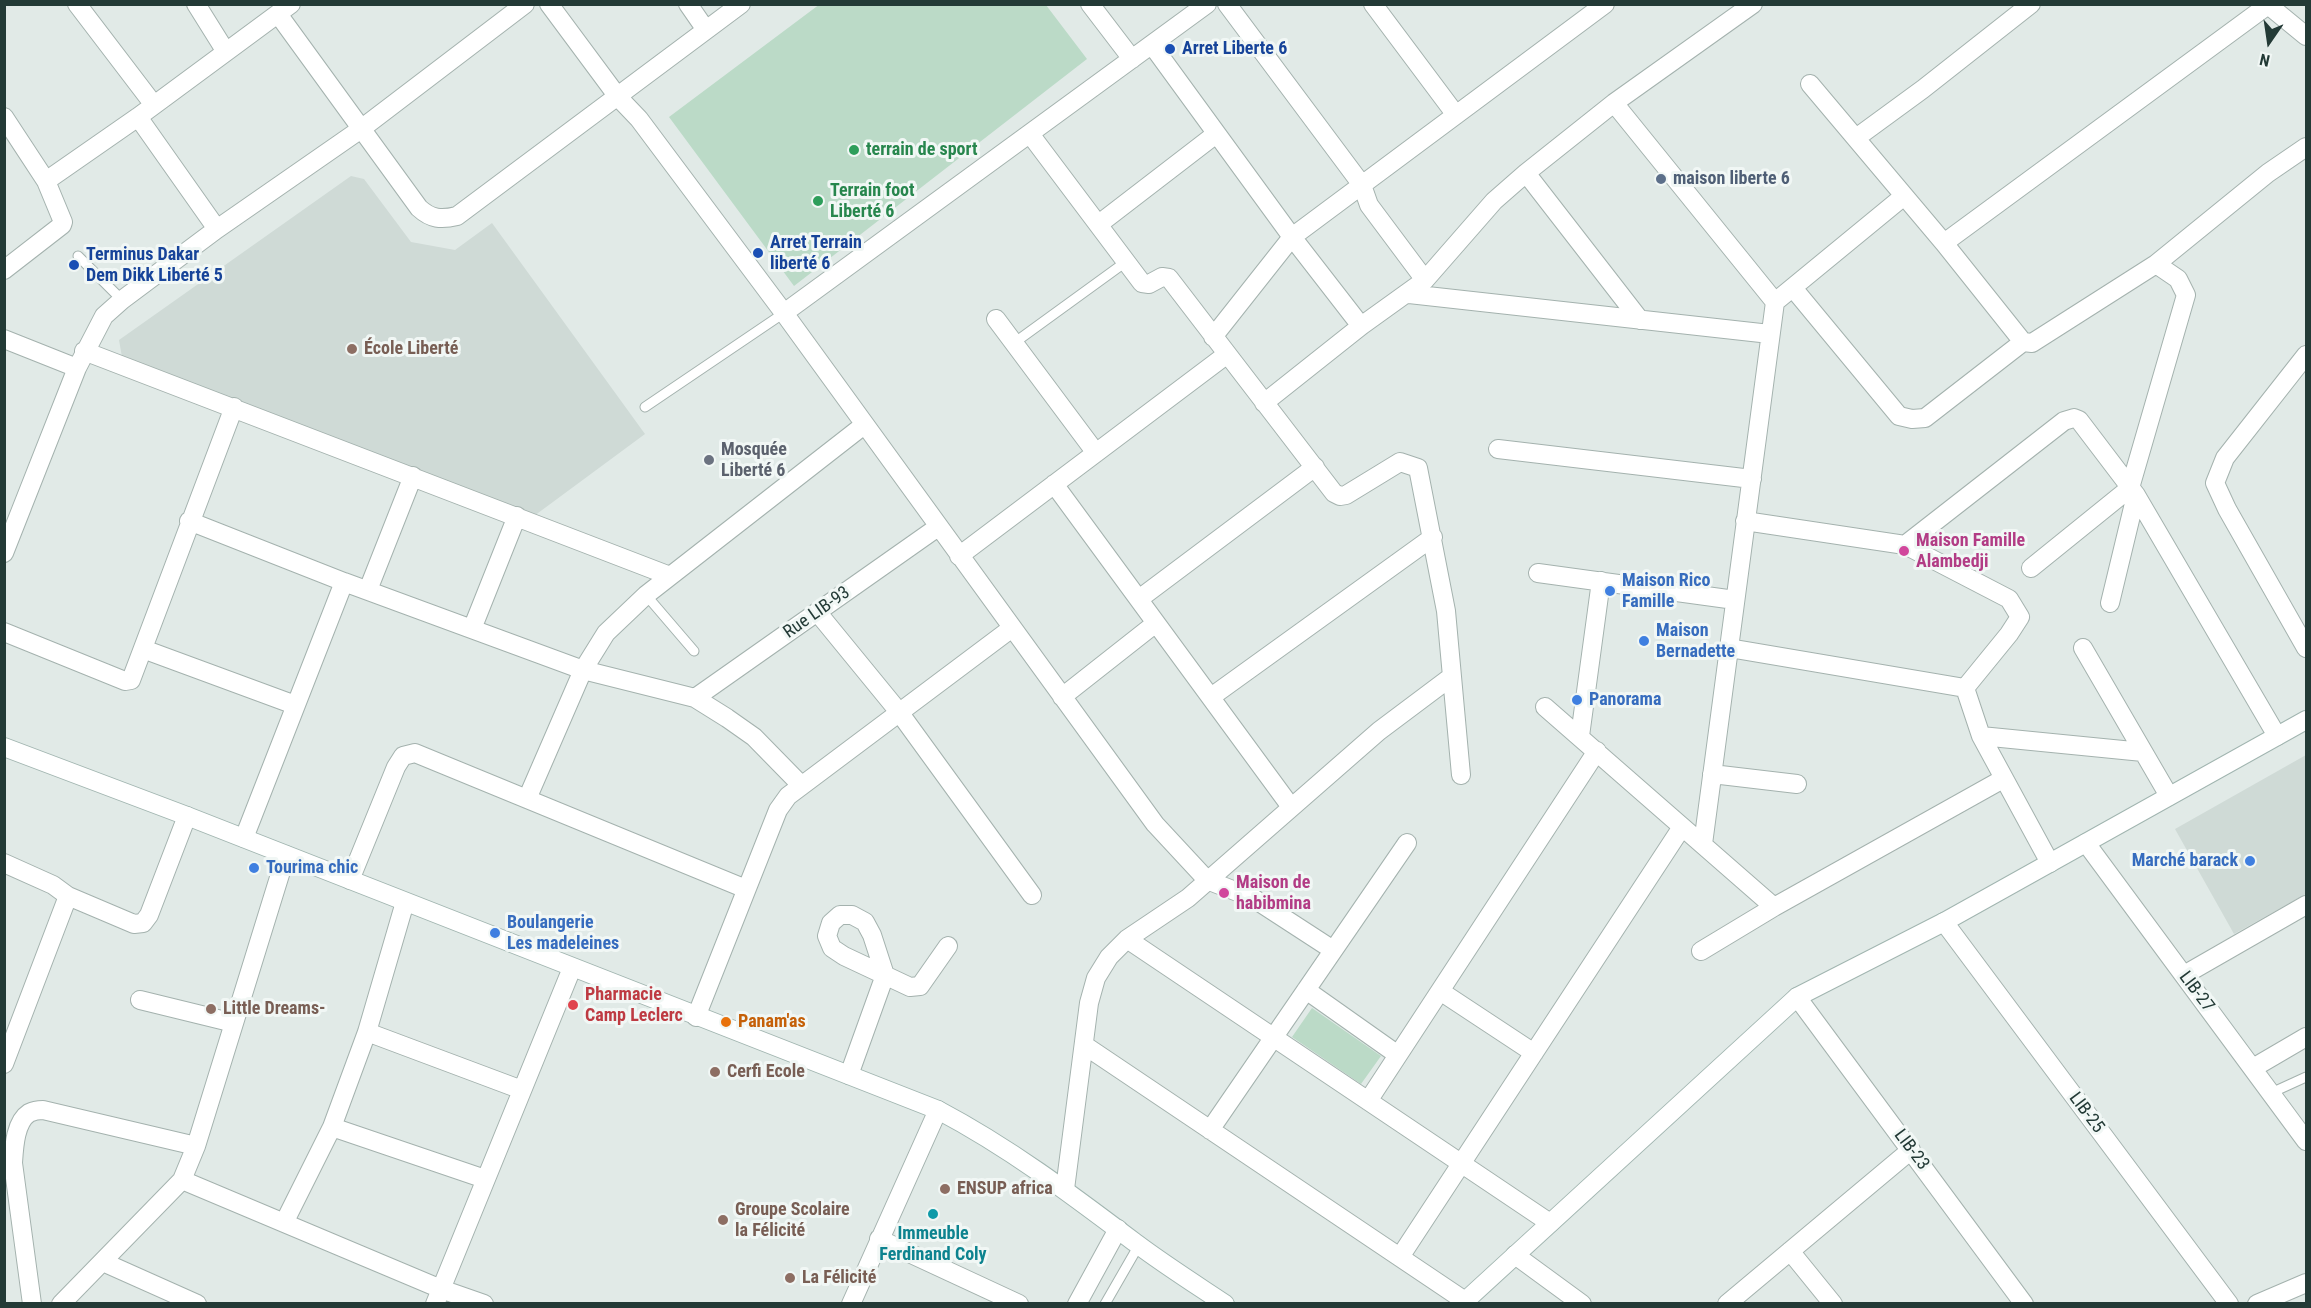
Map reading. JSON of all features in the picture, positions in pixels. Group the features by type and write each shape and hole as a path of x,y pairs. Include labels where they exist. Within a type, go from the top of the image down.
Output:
{"street":[{"path":"77,4 154,105"},
{"path":"196,4 226,52"},
{"path":"4,553 12,509 81,359 104,316 217,229 361,129 525,4"},
{"path":"549,4 618,97 639,119 784,314 1155,824 1207,880 1253,898 1333,950"},
{"path":"688,4 706,30"},
{"path":"46,181 285,9 361,129 419,208 427,215 437,219 446,219 457,216 741,4"},
{"path":"1090,4 1132,59"},
{"path":"784,314 1207,4"},
{"path":"1227,4 1362,185 1369,205 1425,280"},
{"path":"1373,4 1456,115"},
{"path":"1213,337 1292,237 1605,4"},
{"path":"1264,403 1361,326 1409,294 1425,280 1494,201 1526,173 1614,103 1753,4"},
{"path":"1856,138 1923,89 2031,4"},
{"path":"1944,243 2267,5 2307,36"},
{"path":"1152,45 1292,237 1361,326"},
{"path":"1810,84 1944,243 2023,342"},
{"path":"1614,103 1774,302 1702,844"},
{"path":"4,117 46,181 63,218 62,225 4,270"},
{"path":"138,117 217,229"},
{"path":"1030,134 1146,285 1162,277 1169,278 1334,493 1340,496 1346,495 1400,462 1418,468 1446,611 1461,775"},
{"path":"1099,224 1216,134"},
{"path":"1793,288 1899,416 1912,419 1925,418 2023,342 2032,343 2156,264 2268,173 2307,147"},
{"path":"1526,173 1640,320"},
{"path":"1774,302 1904,196"},
{"path":"2110,603 2133,492 2186,295 2178,279 2156,264"},
{"path":"1409,294 1770,334"},
{"path":"996,319 1096,453"},
{"path":"4,339 81,359 234,407 670,576"},
{"path":"959,556 1226,355"},
{"path":"2307,355 2225,458 2215,483 2227,509 2307,648"},
{"path":"4,632 125,681 131,680 189,521 234,407"},
{"path":"1905,545 2068,418 2079,420 2133,492 2277,736"},
{"path":"527,799 583,670 606,633 646,595 864,425"},
{"path":"1498,449 1752,479"},
{"path":"1139,599 1315,467"},
{"path":"368,590 413,476"},
{"path":"1054,484 1291,807"},
{"path":"2031,568 2133,492"},
{"path":"472,629 517,516"},
{"path":"189,521 344,582 583,670 695,698 754,737 801,785"},
{"path":"1746,521 1905,545 2009,599 2020,617 1965,688"},
{"name":"Rue LIB-93","path":"695,698 938,527"},
{"path":"1210,697 1433,537"},
{"path":"1538,573 1735,600"},
{"path":"1580,736 1600,581"},
{"path":"244,838 344,582"},
{"path":"818,613 899,712 1032,895"},
{"path":"1062,697 1156,623"},
{"path":"696,1017 778,810 788,796 1012,628"},
{"path":"1729,648 1965,688"},
{"path":"2084,648 2169,796"},
{"path":"143,649 296,705"},
{"path":"1065,1189 1089,1003 1096,978 1109,957 1127,939 1163,917 1188,898 1379,731 1451,677"},
{"path":"1965,688 1981,736 2050,863"},
{"path":"1545,707 1774,908"},
{"path":"1084,1046 1400,1257 1463,1302 1797,997 1944,922 2307,720"},
{"path":"1981,736 2144,752"},
{"path":"4,747 244,838 938,1110 981,1132 1065,1189 1138,1245 1225,1304"},
{"path":"1368,1101 1596,751"},
{"path":"350,880 396,767 403,756 415,753 746,890"},
{"path":"1712,774 1797,784"},
{"path":"1701,951 2003,779"},
{"path":"4,863 53,885 68,896 134,924 143,923 149,915 186,816"},
{"path":"1400,1257 1682,827"},
{"path":"1210,1130 1407,843"},
{"name":"LIB-27","path":"2086,843 2307,1141"},
{"path":"61,1304 182,1180 196,1146 286,855"},
{"path":"4,1064 68,896"},
{"path":"284,1223 332,1127 367,1032 405,902"},
{"path":"2184,975 2307,905"},
{"name":"LIB-25","path":"1944,922 2229,1304"},
{"path":"1127,939 1550,1223"},
{"path":"849,1075 885,975 910,987 920,986 948,946"},
{"path":"438,1296 484,1179 573,968"},
{"path":"1306,990 1398,1055"},
{"path":"1440,991 1534,1053"},
{"name":"LIB-23","path":"1797,997 2024,1304"},
{"path":"140,1000 234,1023"},
{"path":"367,1032 522,1090"},
{"path":"2253,1068 2307,1037"},
{"path":"32,1304 9,1162 21,1121 30,1112 43,1110 196,1146"},
{"path":"851,1304 938,1110"},
{"path":"332,1127 484,1179"},
{"path":"1727,1304 1911,1150"},
{"path":"182,1180 284,1223 438,1296 484,1304"},
{"path":"1077,1304 1118,1229"},
{"path":"879,1239 1019,1304"},
{"path":"1790,1251 1833,1304"},
{"path":"1515,1255 1582,1304"},
{"path":"102,1262 197,1304"},
{"path":"2257,1304 2307,1283"}],"lane":[{"path":"78,256 122,300"},
{"path":"1014,343 1127,261"},
{"path":"645,407 784,314"},
{"path":"646,595 694,651"},
{"path":"2271,1093 2307,1077"},
{"path":"1105,1304 1138,1245"}],"shaded area":[{"name":"École Liberté","path":"351,176 364,179 411,242 455,250 492,223 645,434 534,516 122,357 119,340"},
{"name":"Marché barack","path":"2306,755 2306,894 2234,934 2175,829"}],"green space":[{"name":"Terrain foot Liberté 6","path":"820,4 1046,5 1087,59 794,286 669,117"},
{"path":"1312,1008 1381,1056 1361,1084 1292,1037"}],"place":[{"name":"Arret Liberte 6","path":"1170,49"},
{"name":"terrain de sport","path":"854,150"},
{"name":"maison liberte 6","path":"1661,179"},
{"name":"Terrain foot Liberté 6","path":"818,201"},
{"name":"Arret Terrain liberté 6","path":"758,253"},
{"name":"Terminus Dakar Dem Dikk Liberté 5","path":"74,265"},
{"name":"École Liberté","path":"352,349"},
{"name":"Mosquée Liberté 6","path":"709,460"},
{"name":"Maison Famille Alambedji","path":"1904,551"},
{"name":"Maison Rico Famille","path":"1610,591"},
{"name":"Maison Bernadette","path":"1644,641"},
{"name":"Panorama","path":"1577,700"},
{"name":"Marché barack","path":"2250,861"},
{"name":"Tourima chic","path":"254,868"},
{"name":"Maison de habibmina","path":"1224,893"},
{"name":"Boulangerie Les madeleines","path":"495,933"},
{"name":"Pharmacie Camp Leclerc","path":"573,1005"},
{"name":"Little Dreams-","path":"211,1009"},
{"name":"Panam'as","path":"726,1022"},
{"name":"Cerfi Ecole","path":"715,1072"},
{"name":"ENSUP africa","path":"945,1189"},
{"name":"Immeuble Ferdinand Coly","path":"933,1214"},
{"name":"Groupe Scolaire la Félicité","path":"723,1220"},
{"name":"La Félicité","path":"790,1278"}]}
